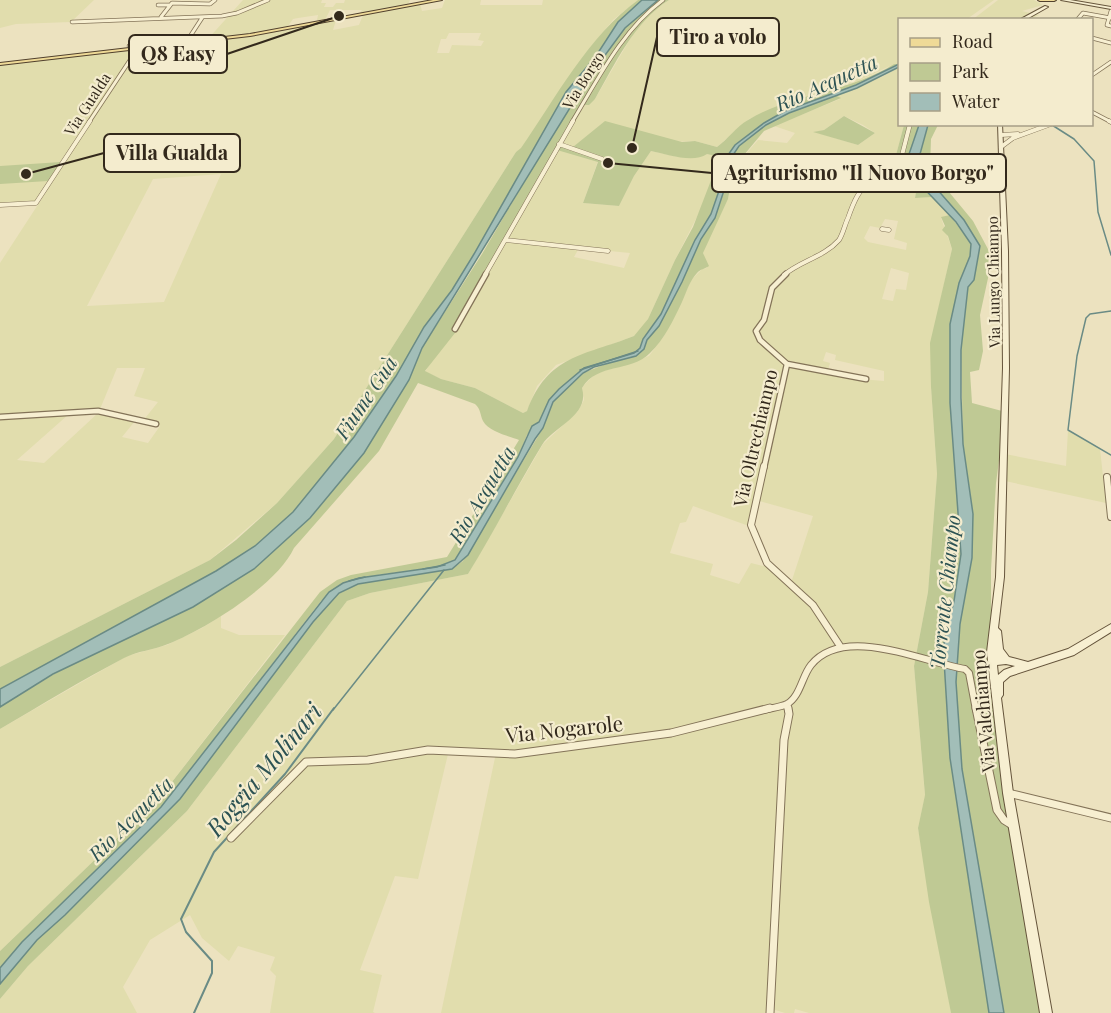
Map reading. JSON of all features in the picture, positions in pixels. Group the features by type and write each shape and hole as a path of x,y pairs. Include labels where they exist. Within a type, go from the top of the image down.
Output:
{"main road":[{"path":"0,64 174,44 191,40 267,33 439,0"},
{"path":"1039,0 1053,0"},
{"path":"1039,0 1045,3 1046,7"},
{"path":"1025,18 1046,7 1053,0"},
{"path":"1062,0 1111,10"},
{"name":"Via Lungo Chiampo","path":"1000,126 1006,368"},
{"name":"Via Valchiampo","path":"1006,368 1000,577 992,662 1008,793 1046,1013"},
{"path":"995,617 999,650 1006,660"},
{"path":"998,714 999,680 1012,672 1071,652 1111,628"},
{"path":"992,662 1006,660 1028,666"},
{"path":"992,662 1012,672"}],"street":[{"path":"160,16 175,0"},
{"path":"158,5 210,4 215,0"},
{"path":"72,22 160,16 202,18 237,13 268,0"},
{"name":"Via Borgo","path":"455,329 559,144 633,27 650,8 663,0"},
{"path":"1111,10 1107,25 1111,27"},
{"path":"1079,18 1083,13 1110,18"},
{"path":"1093,20 1098,16"},
{"path":"129,46 191,40 202,18"},
{"path":"1093,38 1111,43"},
{"name":"Via Gualda","path":"0,205 36,203 138,48"},
{"path":"1093,74 1111,62"},
{"path":"1093,69 1098,71"},
{"path":"1093,113 1111,122"},
{"name":"Via Oltrechiampo","path":"840,646 813,605 767,563 751,525 787,364 756,335 768,308 774,285 791,269 816,258 840,239 857,194 868,182 880,178 904,179 906,177 901,168 901,159 909,126"},
{"path":"1002,126 1013,136"},
{"path":"1000,135 1013,136 1045,126"},
{"path":"1001,147 1013,136"},
{"path":"559,144 602,159"},
{"path":"882,229 889,230"},
{"path":"505,240 608,251"},
{"path":"787,364 866,379"},
{"path":"0,417 98,411 156,424"},
{"path":"1107,477 1111,517"},
{"path":"770,1013 784,752 789,714 787,704 794,699 807,670 826,652 840,646 876,648 965,669 969,673 997,810 1004,820 1014,826"},
{"name":"Via Nogarole","path":"231,838 306,762 368,760 428,750 515,754 671,733 787,704"},
{"path":"1008,793 1111,818"}],"shaded area":[{"path":"0,0 94,0 71,22 16,24 0,28"},
{"path":"243,0 322,0 321,3 326,3 324,7 333,7 336,3 344,3 345,0 410,0 407,6 420,4 422,11 442,8 445,0 481,0 480,5 542,5 543,0 638,0 613,20 589,49 521,149 516,152 334,439 277,503 210,560 0,667 0,263 41,200 75,141 34,203 0,204 0,64 207,40","holes":["330,10 362,10 359,15 363,15 359,25 333,30 336,20 286,29 293,19 318,15 317,20 325,20","449,33 481,33 478,40 484,41 481,46 452,45 449,53 437,53 441,39 446,39","221,174 164,302 87,306 153,179","117,368 145,368 134,396 158,402 142,422 160,426 148,443 122,437 135,421 98,414","69,414 97,414 44,463 17,460"]},
{"path":"669,0 994,0 968,18 898,18 898,64 858,81 749,119 717,147 695,141 572,147 559,144 582,105 595,99 633,34 649,14"},
{"path":"998,0 1034,0 1043,5 1022,11 1039,15 1032,18 975,18"},
{"path":"898,68 898,126 904,126 896,155 902,170 897,170 902,178 894,182 910,186 916,192 915,198 933,197 950,215 941,218 952,249 938,311 931,387 937,474 928,592 914,666 925,796 918,828 951,1013 809,1013 795,1009 794,1013 785,1013 769,1008 768,1013 441,1013 496,753 449,750 418,879 395,876 360,970 382,975 373,1012 375,1013 270,1013 276,976 270,970 275,957 238,946 229,961 202,938 190,915 150,940 123,987 137,1013 0,1013 0,999 28,966 187,811 347,601 370,593 468,574 543,444 578,411 584,400 582,388 585,384 596,373 649,356 664,336 692,279 702,269 707,268 703,253 705,245 728,199 734,167 758,140 787,143 795,133 774,126 840,99 835,95 882,77","holes":["844,116 863,125 875,133 858,145 815,132 824,130","885,219 898,221 894,239 907,243 906,250 868,242 864,238 870,226 880,228","891,268 909,273 906,290 896,289 893,301 882,299","826,352 836,355 835,360 884,371 884,381 827,373 830,363 823,361","756,500 813,516 791,583 771,568 751,563 739,584 710,575 713,564 670,553 680,523 686,522 693,506 749,526"]},
{"path":"557,149 598,161 583,203 619,206 634,176 651,151 678,157 707,154 720,156 703,205 640,331 634,336 556,365 537,386 527,411 523,413 475,388 425,372 481,284","holes":["579,248 630,253 624,268 574,257"]},
{"path":"1068,430 1100,449 1106,503 1005,481 1000,453 1066,466"},
{"path":"221,616 221,628 239,635 285,635 161,796 0,951 0,729 127,656 167,645"}],"green space":[{"path":"638,0 642,0 618,22 596,56 566,92 474,254 452,290 424,327 396,376 354,437 293,512 255,546 216,571 0,689 0,667 210,560 277,503 334,439 516,152 521,148 588,49 620,14"},
{"path":"658,0 669,0 645,20 635,32 595,99 589,105 582,105 560,143 573,147 605,121 682,142 695,141 717,147 744,123 765,111 859,81 898,64 856,85 785,111 764,123 735,145 723,162 722,182 711,214 695,240 661,314 643,339 640,348 634,353 584,368 549,400 539,423 527,435 518,457 455,560 437,567 377,575 343,583 321,601 161,807 22,942 0,968 0,951 161,796 320,592 337,580 351,575 447,557 519,440 486,425 475,404 418,383 379,451 294,548 285,562 257,591 201,628 168,644 124,658 0,729 0,707 310,518 364,453 409,380 422,348 482,254 549,140 621,32 645,8","holes":["557,150 598,162 583,203 619,206 634,176 651,151 687,158 707,154 720,157 693,227 648,319 634,336 583,354 557,368 545,378 527,411 523,413 475,388 441,379 425,371 455,333"]},
{"path":"835,95 841,98 764,131 734,167 728,199 703,253 709,266 698,272 692,279 664,336 642,359 597,374 582,388 581,406 570,420 547,438 542,445 468,574 370,593 347,601 187,811 28,966 0,999 0,984 8,972 37,940 65,915 180,799 313,622 339,593 358,584 452,569 463,561 543,428 553,402 583,373 644,349 647,340 659,326 682,282 701,239 715,218 728,178 729,161 739,146 768,123"},
{"path":"844,116 875,133 858,145 813,132 824,130"},
{"path":"904,126 919,126 907,160 908,166 920,185 933,197 915,198 916,192 905,183 894,182 893,179 901,178 896,170 901,170 900,166 891,163 896,155"},
{"path":"928,126 938,126 931,139 930,169 973,221 989,251 990,269 980,315 983,351 979,370 970,372 972,403 1002,411 991,570 991,678 1047,1013 1004,1013 962,769 956,682 960,624 973,514 963,444 961,350 968,287 980,246 964,220 921,171 920,154"},
{"path":"61,162 48,181 0,184 0,166"},
{"path":"950,215 971,244 970,256 959,283 950,324 950,403 961,554 954,601 944,640 944,660 950,758 989,1013 951,1013 929,902 918,828 925,795 914,666 928,592 937,474 930,343 952,249 948,236 942,230 945,226 941,217"}],"water":[{"path":"642,0 658,0 625,28 589,77 422,348 409,380 364,453 310,518 254,569 193,607 53,674 0,707 0,689 216,571 255,546 293,512 354,437 396,376 424,327 452,290 566,92 596,56 618,22"},
{"path":"898,64 898,68 857,88 789,113 766,125 739,146 729,161 728,178 715,218 701,239 682,282 659,326 647,340 644,349 636,356 594,367 583,373 553,402 543,428 468,555 452,569 358,584 339,593 313,622 180,799 65,915 37,940 0,984 0,968 22,942 161,807 329,592 343,583 359,578 437,567 455,560 518,457 532,426 539,422 549,400 584,368 634,353 640,348 643,339 661,314 695,240 711,214 722,182 723,162 735,145 764,123 785,111 856,85"},
{"path":"919,126 928,126 920,154 921,171 964,220 980,246 974,280 968,287 961,350 963,444 973,514 972,558 960,624 956,682 962,769 1004,1013 989,1013 950,758 944,660 944,640 954,601 961,554 950,403 950,324 959,283 970,256 971,244 956,222 914,178 907,160"}],"waterway":[{"path":"1054,126 1074,139 1094,161 1098,212 1111,255"},
{"path":"1111,311 1090,314 1086,318 1077,356 1068,430 1111,455"},
{"name":"Rio Acquetta","path":"580,370 638,351"},
{"name":"Rio Acquetta","path":"423,569 445,565"},
{"name":"Roggia Molinari","path":"333,710 444,570"},
{"name":"Rio Acquetta","path":"349,581 365,577"},
{"name":"Roggia Molinari","path":"194,1013 212,973 212,961 186,932 181,919 214,852 285,774 334,708"}],"place":[{"name":"Q8 Easy","path":"339,16"},
{"name":"Tiro a volo","path":"632,148"},
{"name":"Agriturismo \"Il Nuovo Borgo\"","path":"608,163"},
{"name":"Villa Gualda","path":"26,174"}],"water label":[{"name":"Fiume Guà","path":"365,397"},
{"name":"Torrente Chiampo","path":"944,592"}]}
